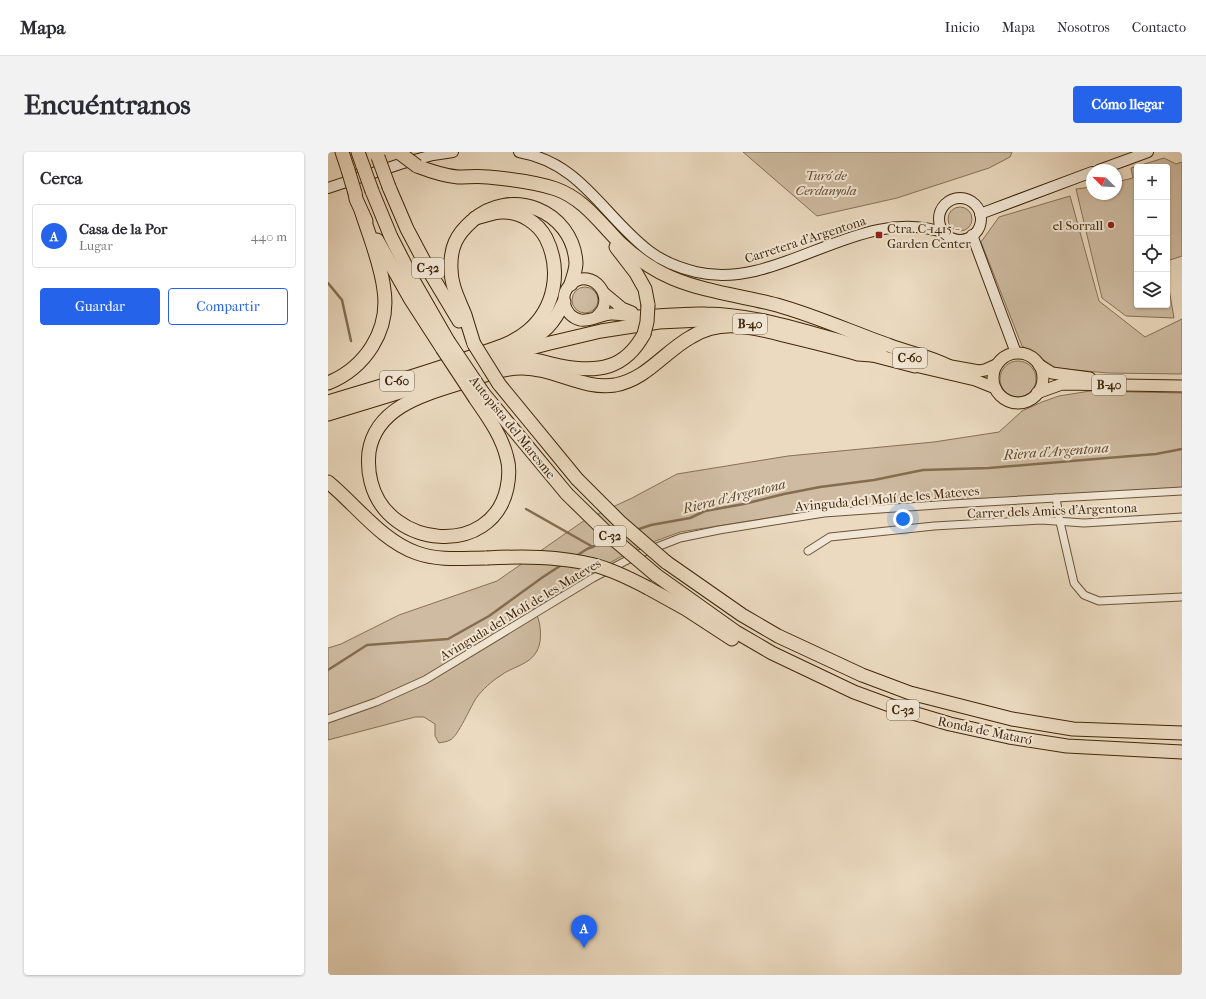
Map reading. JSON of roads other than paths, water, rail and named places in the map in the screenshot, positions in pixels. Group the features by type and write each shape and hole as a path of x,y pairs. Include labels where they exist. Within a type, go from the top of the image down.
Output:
{"highway":[{"path":"328,383 349,372 365,357 375,343 381,330 385,306 384,290 378,265 342,152"},
{"name":"Autopista del Maresme","path":"358,152 391,237 445,345 479,395 568,494 610,536 656,575"},
{"path":"400,153 417,166 431,172 456,176 487,177 549,186 570,195 590,209 621,244 651,269 673,279 695,286 777,305 812,316 948,366"},
{"name":"Autopista del Maresme","path":"377,154 407,229 432,276 499,384 577,479 621,523 666,562"},
{"path":"477,367 512,360 530,359 575,368 604,368 617,364 628,356 636,348 644,334 647,322 645,289 624,257 590,216 577,205 561,194 535,184"},
{"path":"474,344 452,284 450,270 451,252 457,236 485,210 498,205 513,203 538,209 552,217 560,224 567,236 575,256 576,265 571,284"},
{"path":"466,359 512,341 527,332 541,319 549,305 554,291 555,277 551,250 545,236 528,218 515,213 504,212 475,218"},
{"path":"362,213 389,263 445,345"},
{"name":"C-60","path":"328,402 466,359 513,348 536,338 553,322 564,302"},
{"name":"B-40","path":"477,367 519,351 601,331 659,322 702,320 730,321 760,325 872,352 915,366"},
{"path":"479,395 502,442 508,460 509,478 505,496 498,509 486,523 456,536 440,537 423,534 407,528 394,519 384,509 376,496 368,471 371,441 381,424 396,409 430,394 500,371 523,368 552,372 591,384 615,385 641,376 690,337 713,328 736,326 769,332 858,354 872,352"},
{"name":"C-60","path":"328,414 477,367"},
{"path":"328,482 398,544 416,553 447,558 551,557 595,565 620,574 648,588 686,609 764,658 798,674 854,692"},
{"name":"Ronda de Mataró","path":"666,562 742,615 778,636 862,675 910,693 1012,720 1073,729 1182,733"},
{"name":"Ronda de Mataró","path":"656,575 736,632 772,653 854,692 903,710 950,724 1009,738 1067,746 1182,752"}],"main road":[{"name":"C-60","path":"647,310 630,316 613,314 587,320 575,318 566,310 564,302 566,292 571,284 582,279 590,280 597,284 604,293 622,308 634,313 647,310 707,313 759,318 819,333 872,352 948,366"},
{"path":"596,317 604,306 604,293"},
{"path":"948,366 979,371 985,370 1016,353"},
{"name":"B-40","path":"1016,353 1026,355 1034,359 1039,365 1052,373 1066,376 1182,382"},
{"path":"995,388 993,373 996,365"},
{"path":"1037,393 1041,387 1042,380 1042,372 1039,365"},
{"name":"B-40","path":"915,366 975,380 995,388 1004,399 1018,403 1025,402 1037,393 1062,384 1182,386"}],"street":[{"path":"328,188 400,164 434,155 453,152"},
{"name":"Carretera d'Argentona","path":"519,152 541,158 558,165 590,191 630,235 650,252 670,264 696,272 716,275 758,270 842,240 878,229 926,228 946,233"},
{"path":"1115,164 1148,152"},
{"path":"980,214 1086,174"},
{"path":"926,228 939,216 947,202 957,198 963,198 972,202 978,209 981,219 978,228 972,235 967,238 956,239 946,233 940,222 939,216"},
{"path":"972,235 1016,353"},
{"name":"Avinguda del Molí de les Mateves","path":"328,719 376,702 425,680 593,578 639,554 680,538 719,530 824,513 1182,491"},
{"path":"1056,498 1074,583 1084,594 1099,601 1182,597"},
{"name":"Carrer dels Amics d'Argentona","path":"808,551 830,537 942,526 1041,520 1084,523 1182,517"}],"waterway":[{"path":"328,283 342,300 351,341"},
{"name":"Riera d'Argentona","path":"636,530 651,525 690,518 705,511 744,504 784,494 820,487 874,480 923,470 989,468 1156,454 1182,449"},
{"path":"526,509 593,547"},
{"name":"Riera d'Argentona","path":"576,556 587,549 609,540"},
{"name":"Riera d'Argentona","path":"328,670 367,645 448,639 489,616 563,564"}],"place":[{"name":"el Sorrall","path":"1111,225"},
{"name":"Ctra. C-1415 - Garden Center","path":"879,235"},
{"name":"Casa de la Por","path":"584,948"}],"park label":[{"name":"Turó de Cerdanyola","path":"826,182"}]}
